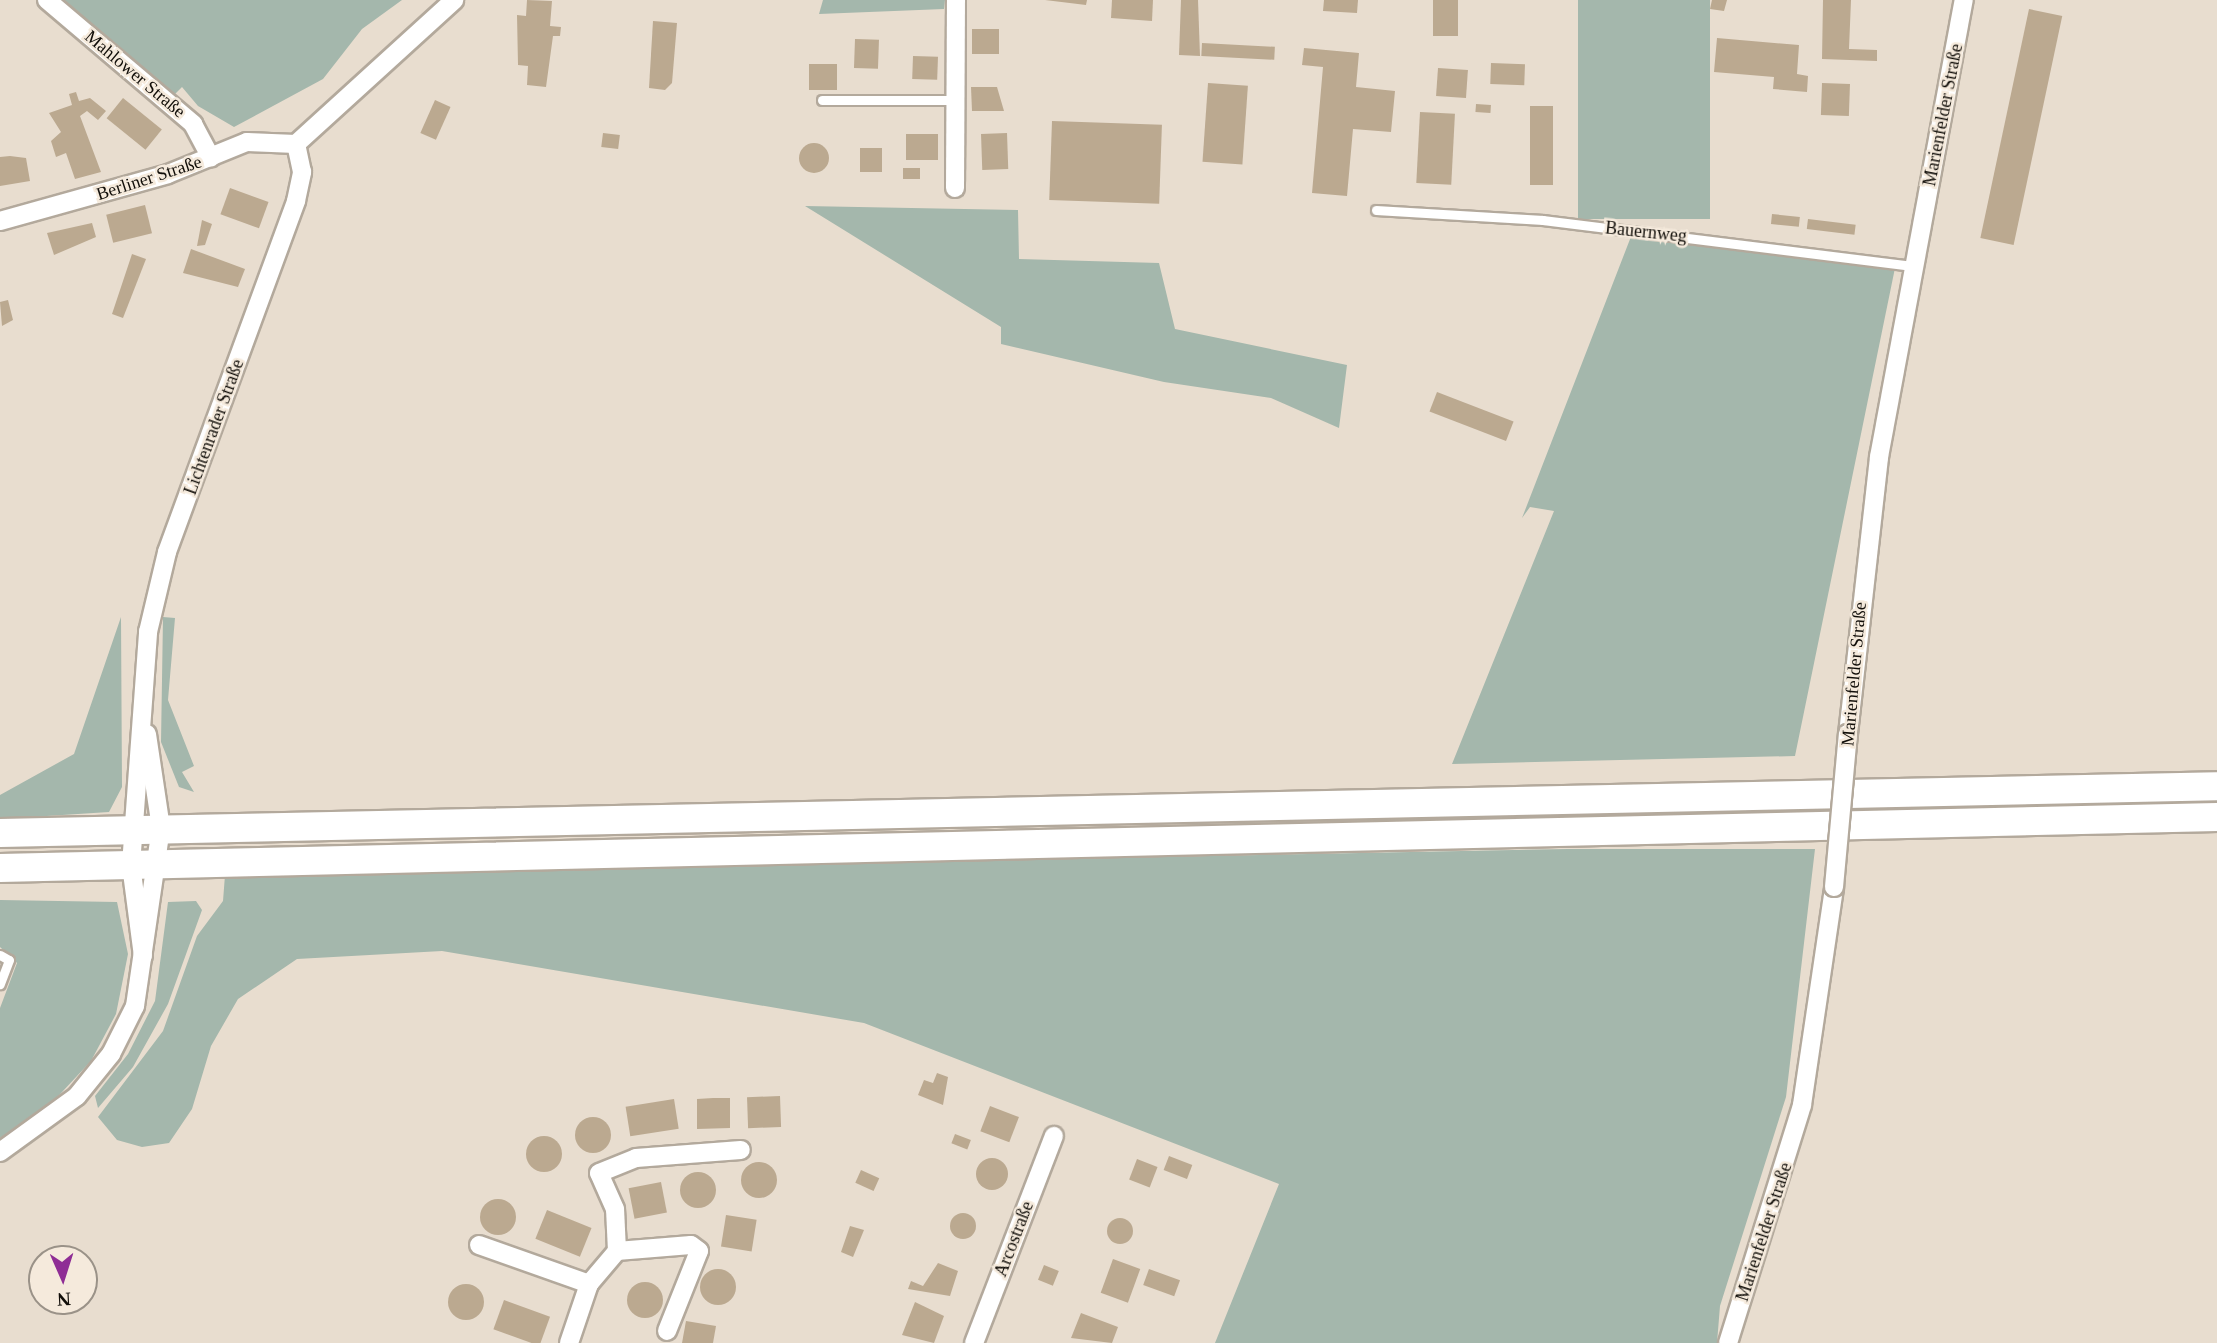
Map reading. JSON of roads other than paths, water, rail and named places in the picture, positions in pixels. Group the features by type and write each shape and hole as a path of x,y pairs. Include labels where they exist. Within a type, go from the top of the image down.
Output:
{"main road":[{"path":"0,833 2217,786"},
{"path":"0,868 2217,817"}],"street":[{"name":"Mahlower Straße","path":"47,0 193,124 211,158"},
{"path":"296,144 454,0"},
{"path":"955,188 956,0"},
{"name":"Marienfelder Straße","path":"1728,1343 1802,1105 1834,887 1874,495 1964,0"},
{"name":"Berliner Straße","path":"0,221 211,158 263,139 296,144"},
{"name":"Lichtenrader Straße","path":"0,1152 61,1111 95,1076 135,1006 143,956 145,865 133,830 156,588 296,201 302,172 296,144"},
{"name":"Lichtenrader Straße","path":"143,715 160,787 160,828 145,865 143,956"},
{"name":"Arcostraße","path":"974,1343 1054,1136"},
{"path":"569,1343 589,1284 617,1251 615,1209 600,1172 636,1158 741,1150"},
{"path":"479,1245 589,1284"},
{"path":"617,1251 691,1245 699,1251 667,1331"}],"lane":[{"path":"822,100 956,100"},
{"name":"Bauernweg","path":"1376,210 1543,220 1914,266"},
{"path":"0,955 9,960 0,984"}]}
